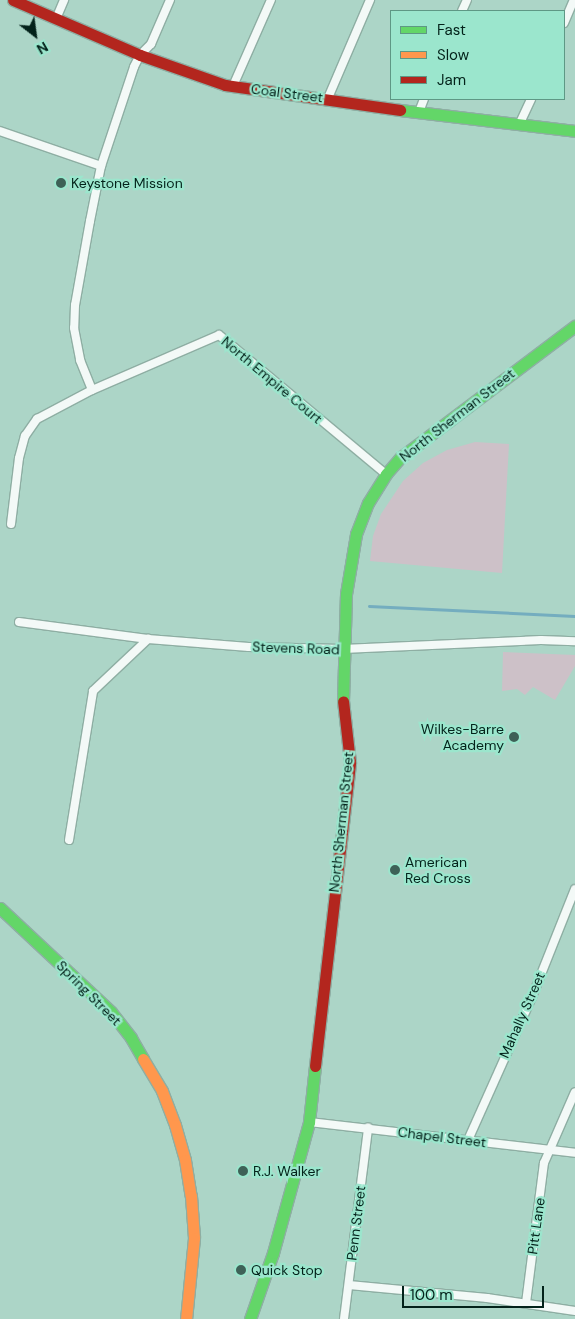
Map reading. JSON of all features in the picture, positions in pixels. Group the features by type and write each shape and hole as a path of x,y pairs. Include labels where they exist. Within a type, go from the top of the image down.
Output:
{"street":[{"name":"Coal Street","path":"12,0 140,55 233,86 419,112 575,131"},
{"path":"56,18 64,0"},
{"path":"92,390 80,360 74,328 75,305 101,166 134,67 140,55 151,44 170,0"},
{"path":"233,86 271,0"},
{"path":"328,98 370,0"},
{"path":"565,21 574,0"},
{"path":"419,112 424,100"},
{"path":"519,125 531,100"},
{"path":"0,131 101,166"},
{"name":"North Sherman Street","path":"250,1319 275,1247 309,1122 350,762 342,690 343,649 346,594 356,534 368,502 386,474 401,457 575,326"},
{"name":"North Empire Court","path":"11,524 19,458 26,436 37,419 92,390 219,335 386,474"},
{"name":"Stevens Road","path":"19,622 148,639 249,647 343,649 542,640 575,641"},
{"path":"69,840 93,691 148,639"},
{"name":"Mahally Street","path":"468,1140 532,997 575,889"},
{"name":"Spring Street","path":"0,908 111,1012 131,1038 165,1100 185,1160 191,1196 194,1238 192,1275 186,1319"},
{"name":"Pitt Lane","path":"526,1303 544,1163 575,1092"},
{"name":"Chapel Street","path":"309,1122 575,1153"},
{"name":"Penn Street","path":"344,1319 368,1128"},
{"path":"349,1285 526,1303 575,1311"}],"shaded area":[{"path":"475,442 509,444 502,573 370,561 373,536 381,514 403,481 423,463 447,450"},
{"path":"503,652 575,655 575,666 555,700 533,687 525,695 517,689 502,691"}],"waterway":[{"path":"369,606 575,616"}],"traffic: fast":[{"path":"400,110 575,131"},
{"path":"343,701 346,594 356,534 368,503 386,474 401,457 575,326"},
{"path":"0,908 111,1012 131,1038 143,1059"},
{"path":"250,1319 273,1253 309,1122 315,1066"}],"traffic: slow":[{"path":"143,1059 162,1091 175,1125 185,1160 191,1196 194,1238 186,1319"}],"traffic: jam":[{"path":"13,0 140,55 225,85 400,110"},
{"path":"315,1066 350,762 343,701"}],"place":[{"name":"Keystone Mission","path":"61,183"},
{"name":"Wilkes-Barre Academy","path":"514,737"},
{"name":"American Red Cross","path":"395,870"},
{"name":"R.J. Walker","path":"243,1171"},
{"name":"Quick Stop","path":"241,1270"}]}
